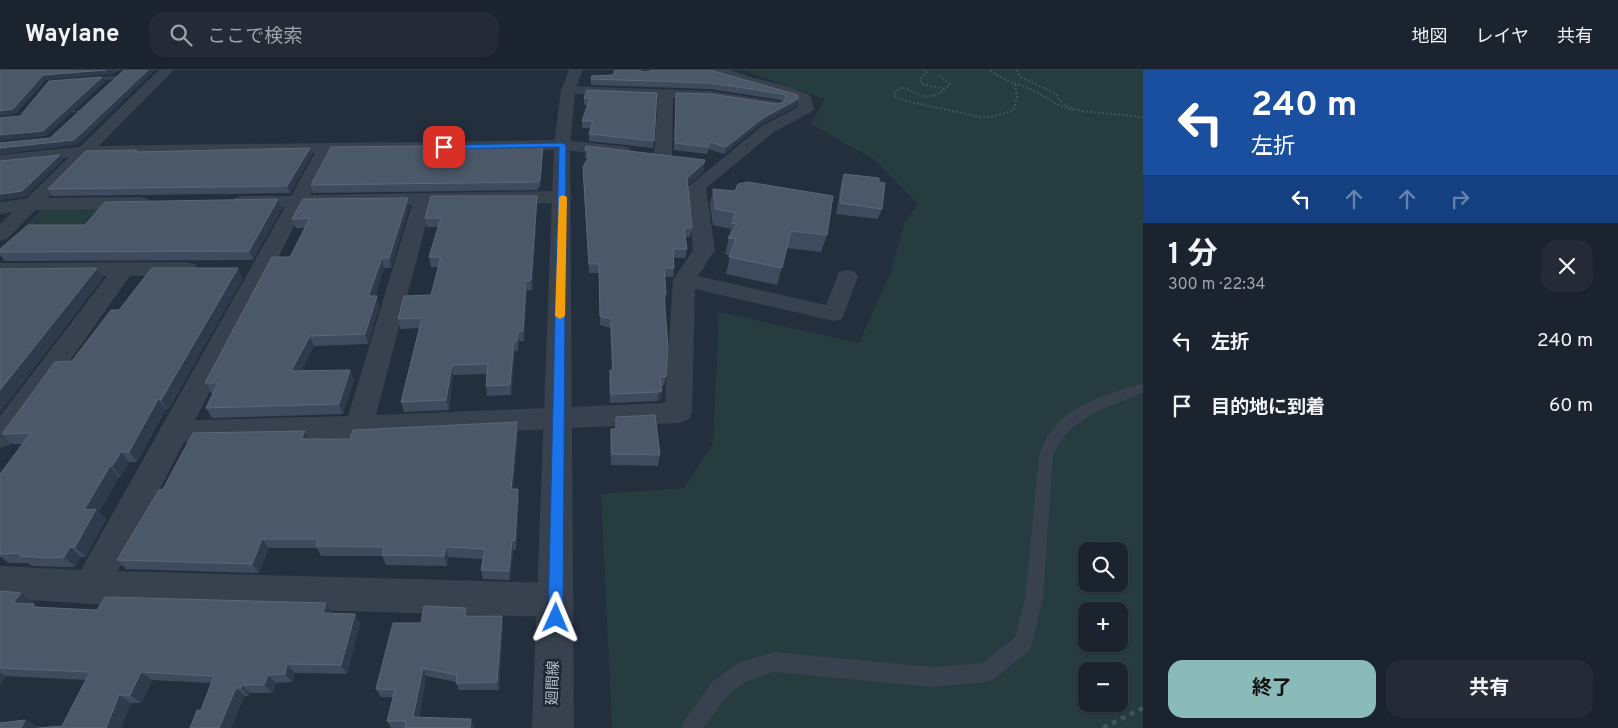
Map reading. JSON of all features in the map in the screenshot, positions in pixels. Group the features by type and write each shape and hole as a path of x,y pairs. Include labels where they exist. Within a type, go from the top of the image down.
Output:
{"street":[{"path":"0,235 167,70"},
{"path":"174,431 359,427 678,413 684,280 704,250 697,187 716,162 768,129 806,109 805,98 787,89 749,81 726,72 713,70"},
{"path":"572,80 666,93 710,94 748,99 775,104 798,112"},
{"name":"廻間線","path":"552,728 563,197 562,145 572,80"},
{"path":"662,155 666,93"},
{"path":"0,160 87,151 562,145 680,158"},
{"path":"91,587 174,431 251,269 297,201 326,148"},
{"path":"228,202 563,197"},
{"path":"359,427 422,199"},
{"path":"0,208 31,204 159,202"},
{"path":"0,270 212,269"},
{"path":"0,436 123,270"},
{"path":"684,280 834,314 847,278"},
{"path":"0,582 91,587 556,600"}],"lane":[{"path":"77,80 119,76 81,111"},
{"path":"691,728 719,689 745,670 774,662 932,677 987,672 1023,643 1034,598 1046,455 1050,442 1057,432 1086,410 1143,388"}],"path":[{"path":"924,70 927,72 920,79 922,84 945,89"},
{"path":"990,70 997,77 1034,91 1052,104 1082,111 1143,118"},
{"path":"1017,70 1020,77 1055,93 1060,101 1067,106 1082,111"},
{"path":"938,76 947,80 950,84 938,95 928,97 915,95 902,87 895,92 894,96 906,101 980,117 990,117 1014,111 1017,97 1015,84"},
{"path":"67,112 81,111"},
{"path":"1102,728 1143,708"}],"green space":[{"path":"741,70 1143,70 1143,728 612,728 601,494 684,488 713,443 719,312 859,343 890,274 905,222 918,204 876,161 811,124 825,99"},
{"path":"124,206 101,230 18,233 44,207"}],"building":[{"path":"0,70 106,70 43,75 13,109 0,111"},
{"path":"124,70 148,70 74,140 0,148 0,143 50,138"},
{"path":"615,70 645,72 655,70 710,70 798,95 798,99 763,118 726,147 710,142 708,147 675,143 676,93 711,94 777,104 784,102 786,97 783,94 711,83 591,79 592,76 613,75"},
{"path":"102,77 43,131 0,135 0,118 20,116 49,81"},
{"path":"587,90 657,93 654,141 589,134 593,121 582,121 590,98 584,98"},
{"path":"543,145 540,180 538,179 538,182 311,185 331,147 428,146 428,149 471,149 471,146"},
{"path":"586,146 705,160 687,178 692,228 684,228 687,249 673,249 674,268 664,268 668,348 666,377 660,376 662,391 659,392 611,394 610,370 613,370 611,319 600,316 599,264 589,264 583,167 590,154 587,154 590,150 585,150"},
{"path":"310,148 287,186 48,189 86,151 137,150 135,152"},
{"path":"60,155 22,191 0,194 0,161"},
{"path":"844,174 879,178 879,182 885,183 882,209 840,203"},
{"path":"748,182 833,196 827,235 791,231 782,268 729,257 736,239 728,238 737,224 732,223 736,213 716,209 713,189 735,191 738,184"},
{"path":"431,196 537,196 531,280 526,281 523,331 518,331 517,341 514,341 510,385 486,386 488,364 452,365 446,400 401,402 422,318 398,319 404,296 431,295 441,257 429,257 441,218 425,218"},
{"path":"408,198 389,258 382,258 369,294 370,296 377,296 365,334 310,336 291,371 350,370 339,404 206,408 218,383 205,383 272,257 290,257 310,218 292,219 303,199"},
{"path":"278,199 249,251 0,252 0,249 28,225 85,225 105,202"},
{"path":"97,268 0,390 0,269"},
{"path":"152,268 238,268 161,400 158,399 129,452 121,452 112,466 110,466 84,510 96,509 75,547 70,547 64,557 20,556 21,553 0,554 0,474 31,433 2,434 55,362 72,361 111,310 119,310"},
{"path":"655,415 660,455 612,454 611,429 616,429 616,417"},
{"path":"517,422 511,489 518,489 515,541 512,540 509,571 481,570 485,549 446,547 444,556 382,555 384,547 316,546 318,539 262,539 252,564 117,560 159,490 163,489 193,433 305,431 301,439 350,439 353,430"},
{"path":"0,591 21,593 13,603 34,604 32,607 97,610 105,597 326,603 323,613 355,614 341,665 287,664 285,674 268,675 264,685 241,685 241,688 236,688 219,728 190,728 197,710 201,710 214,676 141,672 130,695 119,695 106,728 38,728 62,726 90,672 0,668"},
{"path":"424,606 466,608 465,616 502,616 497,682 456,683 457,675 423,668 413,717 471,719 470,728 405,728 406,721 387,721 395,690 376,689 393,623 421,623"},
{"path":"25,720 21,728 0,728 0,723"}],"slow traffic":[{"path":"560,316 563,197"}],"route":[{"path":"444,147 562,145 563,197 556,618"}]}
